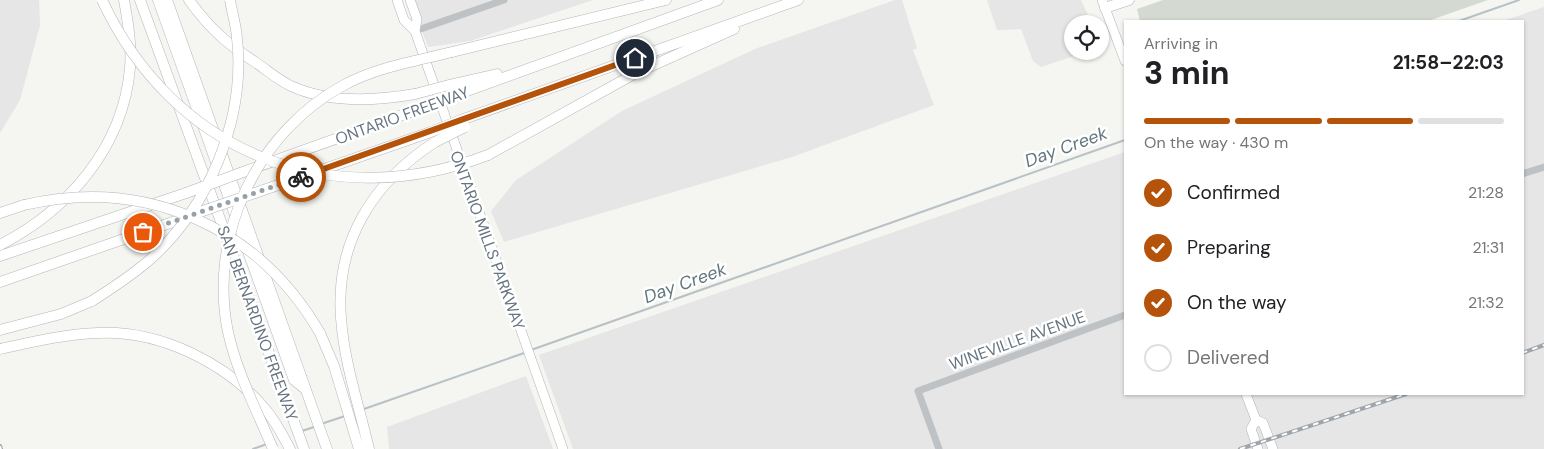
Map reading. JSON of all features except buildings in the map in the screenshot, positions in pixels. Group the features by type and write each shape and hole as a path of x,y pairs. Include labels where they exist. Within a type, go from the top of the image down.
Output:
{"highway":[{"path":"102,0 126,44 144,70 170,98 208,128 267,159 321,174 370,179 410,177 441,171 488,156 636,73 777,7"},
{"path":"0,245 37,224 76,190 98,160 110,137 124,101 130,68 130,42 124,0"},
{"name":"SAN BERNARDINO FREEWAY","path":"140,0 304,449"},
{"path":"158,0 294,380 306,389"},
{"name":"SAN BERNARDINO FREEWAY","path":"168,0 326,446"},
{"path":"189,0 202,18 224,42 291,86 352,99 386,99 415,94 536,65"},
{"path":"0,330 61,314 92,300 146,263 169,240 196,204 221,154 230,124 238,78 237,38 230,0"},
{"path":"273,449 232,348 225,312 225,260 229,236 244,191 270,149 286,129 322,98 366,75 666,0"},
{"name":"ONTARIO FREEWAY","path":"0,256 186,193 718,0"},
{"name":"ONTARIO FREEWAY","path":"0,282 428,133 463,124 510,102 798,0"},
{"path":"1104,4 1129,0"},
{"path":"369,449 341,317 341,284 349,248 362,217 382,188 410,159 463,124"},
{"path":"0,213 24,205 73,197 122,198 170,208 202,221 244,246 272,269 299,301 320,333 334,366 359,449"},
{"path":"0,348 68,335 99,332 130,334 155,340 199,356 227,373 266,410 290,449"}],"main road":[{"name":"ONTARIO MILLS PARKWAY","path":"397,0 404,20 415,31"},
{"name":"ONTARIO MILLS PARKWAY","path":"410,0 416,19 415,31 563,449"},
{"path":"1104,4 1124,58"},
{"path":"1246,395 1256,420 1263,423 1273,449"},
{"path":"1256,420 1250,429 1258,449"}],"street":[{"path":"415,31 504,0"},
{"path":"1524,173 1544,167"},
{"name":"WINEVILLE AVENUE","path":"939,449 918,391 1124,315"}],"shaded area":[{"path":"0,0 39,0 40,25 20,100 0,133"},
{"path":"410,0 593,0 470,41 428,47"},
{"path":"895,0 902,0 917,48 913,50 934,105 792,157 504,242 491,211 516,180 622,111 755,49"},
{"path":"987,0 1081,0 1088,15 1064,15 1064,59 1041,67 1033,61 1021,29 997,30"},
{"path":"1163,0 1488,0 1431,20 1140,20 1137,9"},
{"path":"1544,7 1544,449 573,449 539,355 1124,152 1124,395 1524,395 1524,20 1506,20"},
{"path":"526,376 553,449 389,449 387,427"}],"waterway":[{"name":"Day Creek","path":"1462,20 1519,0"},
{"name":"Day Creek","path":"531,350 1124,140"},
{"name":"Day Creek","path":"364,409 527,352"},
{"name":"Day Creek","path":"321,424 345,416"},
{"name":"Day Creek","path":"302,431 314,427"},
{"name":"Day Creek","path":"253,449 267,444"}],"railway":[{"path":"1524,352 1544,345"},
{"path":"1240,449 1403,395"}],"way so far":[{"path":"143,232 301,177"}],"route":[{"path":"301,177 635,58"}]}
